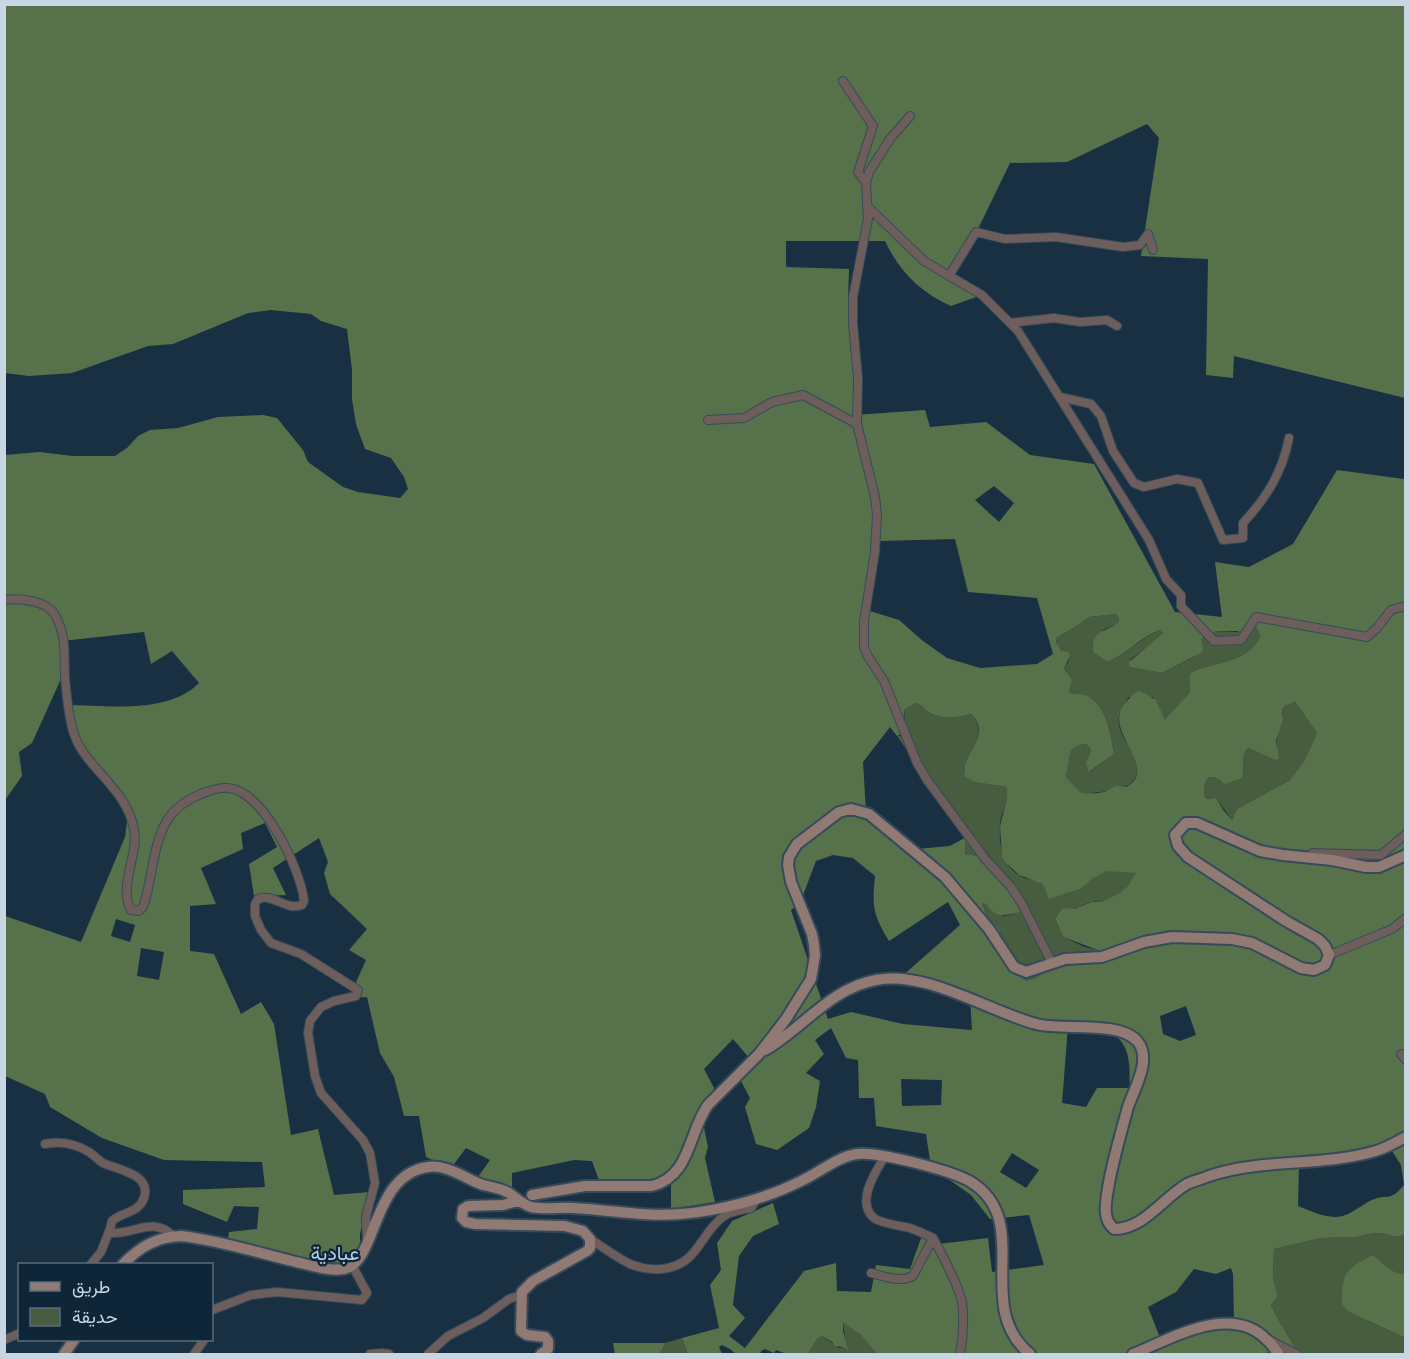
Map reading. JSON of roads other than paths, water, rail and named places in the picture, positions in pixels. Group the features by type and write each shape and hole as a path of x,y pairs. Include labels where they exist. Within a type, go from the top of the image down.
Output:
{"street":[{"path":"843,81 873,126 858,172 866,183"},
{"path":"910,116 890,139 869,172 866,183 868,219 853,297 858,378 857,424 875,497 877,515 863,635 867,655 884,681 917,763 986,860 1011,887 1052,963"},
{"path":"867,206 924,261 982,295 1018,331 1149,540 1166,579 1181,595 1181,606 1214,641 1241,640 1256,617 1367,637 1391,610 1406,606"},
{"path":"949,276 976,232 1005,239 1056,237 1123,247 1140,245 1148,234 1153,250"},
{"path":"1010,323 1054,318 1080,322 1107,320 1118,326"},
{"path":"708,420 744,418 772,402 803,395 857,424"},
{"path":"1060,397 1091,404 1101,416 1113,451 1134,483 1144,487 1177,479 1198,483 1222,540 1243,538 1243,523 1264,500 1285,460 1288,438"},
{"path":"4,600 40,603 50,610 59,625 65,643 65,678 74,735 85,753 122,799 134,827 136,842 127,891 128,905 131,910 139,911 143,907 159,839 167,820 172,813 196,796 229,788 247,795 260,808 278,833 300,883 304,901 302,905 292,907 268,897 258,899 254,911 261,930 271,943 301,954 358,990 356,996 334,1001 321,1007 309,1021 308,1033 315,1076 321,1093 363,1140 370,1153 375,1183 366,1216 367,1242"},
{"path":"757,1199 751,1208 730,1213 720,1220 685,1262 673,1268 643,1268 629,1263 590,1239 583,1231 565,1226 475,1224 466,1222 462,1218 463,1209 468,1206 495,1206 516,1198 585,1186 652,1186 669,1180 682,1166 702,1114 708,1105 759,1054 806,990 814,968 814,945 788,874 789,857 797,844 839,812 851,809 869,814 945,877 989,929 1014,967 1026,972 1065,959 1102,957 1144,942 1172,937 1232,939 1252,943 1301,968 1314,970 1325,965 1329,955 1326,946 1318,939 1286,921 1188,857 1178,846 1175,835 1186,823 1197,822 1260,851 1332,860 1366,867 1379,867 1406,855"},
{"path":"1309,858 1312,853 1381,855 1406,834"},
{"path":"1329,955 1392,929 1406,918"},
{"path":"759,1054 789,1035 809,1016 839,994 873,980 890,977 906,978 964,996 1036,1024 1124,1033 1138,1042 1143,1055 1142,1067 1128,1107 1105,1212 1108,1223 1114,1229 1124,1229 1143,1219 1188,1184 1211,1175 1246,1166 1324,1160 1377,1151 1406,1137"},
{"path":"45,1144 55,1142 74,1144 105,1164 138,1178 144,1185 145,1195 141,1204 134,1211 112,1221 101,1252 92,1263"},
{"path":"124,1263 147,1244 173,1236 189,1237 310,1265 338,1269 352,1265 362,1256 376,1219 392,1189 408,1174 429,1166 444,1168 508,1192 535,1208 676,1214 757,1199 796,1184 847,1156 869,1154 885,1156 967,1179 991,1200 1002,1230 1002,1298 1005,1316 1012,1334 1030,1354"},
{"path":"885,1156 870,1183 866,1198 868,1211 874,1219 933,1238 942,1253 962,1301 960,1354"},
{"path":"532,1195 570,1208"},
{"path":"110,1229 112,1233 122,1234 133,1229 162,1227 173,1236"},
{"path":"871,1273 901,1280 913,1276 933,1238"},
{"path":"428,1354 448,1336 483,1318 509,1299 520,1295 533,1281 587,1251 590,1248 590,1239"},
{"path":"213,1310 251,1295 277,1292 362,1300 367,1293 352,1265"},
{"path":"520,1295 522,1331 527,1335 542,1336 548,1341 549,1349 541,1354"},
{"path":"1133,1354 1216,1323 1234,1323 1252,1328 1267,1339 1297,1354"},
{"path":"4,1340 18,1334"},
{"path":"1267,1339 1279,1354"},
{"path":"64,1354 73,1341"},
{"path":"194,1354 203,1341"},
{"path":"370,1354 389,1354"}],"district":[{"name":"عبادية","path":"335,1252"}]}
